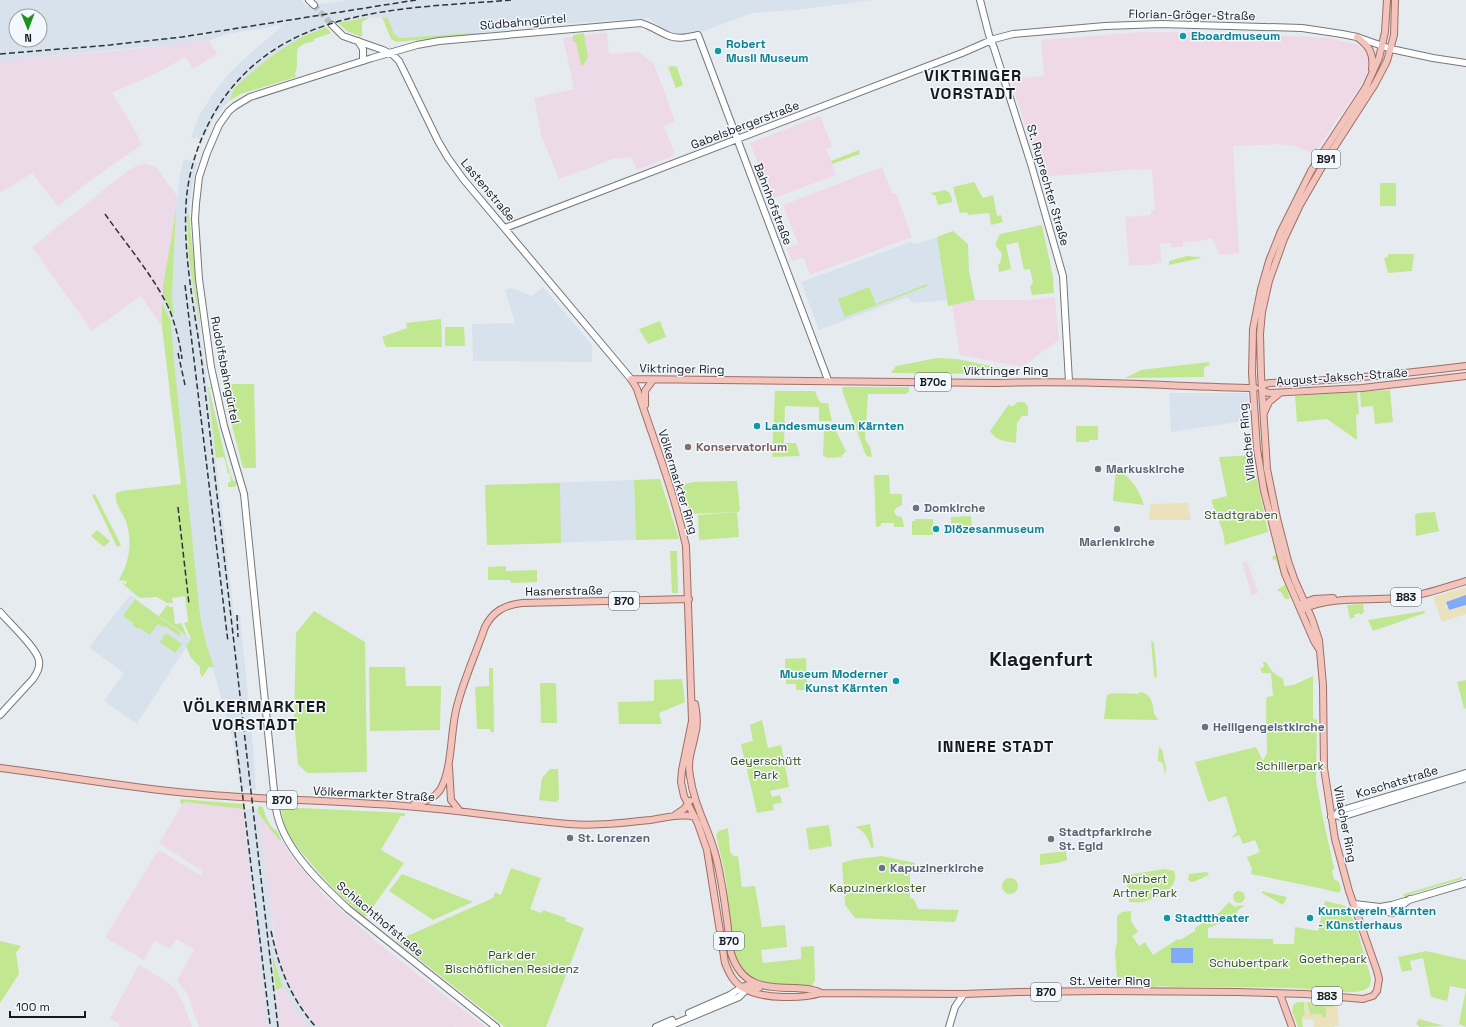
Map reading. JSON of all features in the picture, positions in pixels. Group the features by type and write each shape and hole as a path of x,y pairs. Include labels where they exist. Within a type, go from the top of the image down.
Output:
{"main road":[{"name":"B91","path":"1253,388 1252,351 1255,315 1265,274 1275,244 1311,171 1366,86 1372,74 1382,46 1388,0"},
{"name":"B91","path":"1262,388 1260,334 1261,315 1269,281 1284,239 1300,205 1326,160 1381,75 1391,49 1394,35 1395,0"},
{"path":"1357,37 1367,45 1372,54 1372,74"},
{"name":"August-Jaksch-Straße","path":"1466,366 1366,378 1270,383 1265,384 1262,388 1265,392 1281,393 1356,389 1466,376"},
{"name":"Viktringer Ring","path":"631,379 995,383 1069,382 1262,388"},
{"name":"Völkermarkter Ring","path":"631,379 637,388 661,460 683,531 686,546 692,691 697,720 691,741"},
{"path":"646,416 644,393 653,380"},
{"name":"Villacher Ring","path":"1253,388 1257,449 1264,491 1284,569 1317,632 1323,686 1324,768 1334,816 1335,840 1354,904 1379,979 1377,991 1373,996"},
{"name":"Villacher Ring","path":"1262,388 1267,469 1277,518 1303,606"},
{"path":"1263,414 1269,402 1281,393"},
{"name":"B83","path":"1303,606 1314,599 1328,597 1344,600 1374,600 1416,596 1466,581"},
{"name":"Hasnerstraße","path":"448,762 451,734 457,706 486,627 498,610 511,604 688,599"},
{"path":"1303,606 1344,600"},
{"name":"B70","path":"691,741 689,767 693,792 716,857 731,953 734,963 746,985"},
{"name":"B70","path":"691,741 681,777 682,787 707,850 725,963 729,974 746,985"},
{"path":"448,762 451,800 459,810"},
{"name":"B70","path":"404,806 420,803 434,797 442,784 448,762"},
{"name":"Völkermarkter Straße","path":"0,768 188,793 263,799 459,810 580,825 652,820 674,816"},
{"path":"674,816 688,804 693,792"},
{"name":"B70","path":"674,816 695,817"},
{"path":"715,896 724,903"},
{"name":"St. Veiter Ring","path":"746,985 773,988 814,989 821,993"},
{"name":"St. Veiter Ring","path":"746,985 772,996 812,996 821,993 964,994 1102,991 1280,994 1355,999 1373,996"},
{"path":"1280,994 1292,1027"}],"street":[{"name":"St. Ruprechter Straße","path":"980,0 991,41 1032,164 1063,276 1069,382"},
{"name":"Südbahngürtel","path":"390,53 417,45 439,41 641,23 674,38 698,35"},
{"name":"Florian-Gröger-Straße","path":"991,41 998,37 1013,34 1105,26 1161,24 1302,28 1357,37 1391,49 1466,63"},
{"name":"Lastenstraße","path":"332,25 343,36 390,53 399,61 448,158 464,180 631,379"},
{"name":"Bahnhofstraße","path":"698,35 828,380"},
{"path":"358,41 362,49 363,61"},
{"name":"Gabelsbergerstraße","path":"505,228 991,41"},
{"name":"Rudolfsbahngürtel","path":"276,808 244,494 219,406 211,367 202,302 195,219 197,189 207,153 219,125 229,111 235,106 250,97 390,53"},
{"path":"0,612 34,650 39,661 38,672 33,679 0,715"},
{"name":"Koschatstraße","path":"1334,816 1339,811 1466,773"},
{"name":"Koschatstraße","path":"1334,816 1341,817 1466,778"},
{"name":"Schlachthofstraße","path":"276,808 281,829 292,849 335,897 496,1027"},
{"path":"1354,904 1380,906 1392,905 1413,897 1466,883"},
{"path":"1354,904 1393,913 1413,897"},
{"path":"656,1027 730,995 746,985"},
{"path":"667,1027 739,997 746,985"},
{"path":"949,1027 955,1007 964,994"}],"shaded area":[{"path":"0,0 301,0 306,6 349,0 873,0 795,10 752,13 696,34 675,34 664,30 648,18 514,27 503,31 399,38 394,35 388,18 370,17 337,23 316,31 285,47 235,87 229,101 214,117 205,136 201,135 200,139 191,137 199,116 211,97 229,73 283,25 227,34 209,40 17,59 0,62"},
{"path":"607,32 609,54 639,52 654,64 675,121 664,126 675,155 637,170 631,157 613,159 559,179 542,139 534,98 574,89 563,38"},
{"path":"1141,32 1227,33 1330,38 1361,47 1369,57 1369,66 1365,79 1314,154 1294,146 1281,144 1233,146 1239,253 1220,255 1212,238 1200,241 1183,242 1183,247 1171,247 1171,243 1160,244 1162,262 1129,266 1125,217 1151,215 1151,211 1155,210 1152,169 1042,177 1011,81 1022,78 1044,76 1041,40"},
{"path":"209,40 217,54 193,69 185,57 165,69 112,93 136,132 141,145 84,185 58,207 32,173 0,193 0,62 17,59 134,49"},
{"path":"820,116 832,146 826,149 836,175 771,199 750,143"},
{"path":"184,159 197,162 189,203 189,213 187,215 189,259 206,373 234,615 240,615 256,790 240,788 233,741 206,643 200,615 171,321 162,303 163,295 174,316 172,297 176,207 180,173"},
{"path":"146,164 156,167 177,196 163,285 162,327 141,296 92,331 32,247 126,172 138,165"},
{"path":"882,167 892,194 896,193 912,237 810,275 803,257 792,261 787,248 798,244 783,205"},
{"path":"937,237 948,300 913,303 907,297 819,330 801,282 910,242 917,244"},
{"path":"543,287 592,345 592,362 473,361 472,324 515,323 505,290 511,288 532,296"},
{"path":"1055,297 1059,340 1022,367 960,355 952,305 975,300 1030,300"},
{"path":"1169,393 1248,393 1250,420 1171,432"},
{"path":"634,480 636,540 487,545 485,485"},
{"path":"1247,561 1258,593 1252,596 1242,563"},
{"path":"130,595 191,639 137,724 104,701 124,673 89,647"},
{"path":"184,802 243,809 267,1024 270,1027 199,1027 187,993 177,981 194,949 176,939 170,949 155,940 144,960 106,938 157,852 161,851 201,876 202,871 159,843"},
{"path":"243,809 258,809 274,938 283,971 305,1013 318,1027 309,1027 294,1008 283,987 272,959 280,1027 270,1027 267,1024"},
{"path":"258,813 324,895 378,943 466,1012 453,1027 318,1027 305,1013 283,971 278,954 272,921"},
{"path":"139,965 166,981 175,989 183,1002 192,1027 119,1027 120,1024 110,1018"},
{"path":"283,987 294,1008 309,1027 280,1027 276,990"},
{"path":"466,1012 486,1027 454,1027"}],"green space":[{"path":"370,17 362,22 362,37 347,31 338,23"},
{"path":"382,17 388,18 394,34 399,38 490,33 396,42 391,39"},
{"path":"326,27 331,33 314,39 314,41 304,44 298,48 295,74 296,77 241,94 229,101 235,87 270,57 300,38"},
{"path":"584,33 588,58 583,65 581,65 576,42 573,42 573,35"},
{"path":"668,67 677,67 683,85 676,88"},
{"path":"826,149 831,161 859,150 860,154 832,164"},
{"path":"974,182 983,198 993,195 997,216 1001,215 1003,222 991,225 989,213 968,215 967,212 960,213 953,187"},
{"path":"1380,183 1396,183 1396,206 1380,206"},
{"path":"945,190 950,194 952,202 938,205 935,195 932,195 931,193"},
{"path":"176,207 172,297 174,318 163,295 163,285"},
{"path":"189,213 201,335 189,259 187,215"},
{"path":"1042,225 1053,277 1054,293 1032,295 1030,287 1033,282 1030,269 1024,270 1018,242 1006,245 1011,269 999,272 998,265 1002,254 996,246 996,243 1000,234"},
{"path":"953,231 968,244 969,271 975,300 948,306 937,237"},
{"path":"1388,254 1414,254 1412,271 1388,273 1384,258 1388,257"},
{"path":"1187,256 1201,258 1169,265 1169,261"},
{"path":"927,284 928,286 845,317 838,299 869,287 876,304"},
{"path":"162,303 171,321 200,615 206,643 214,668 209,667 202,677 200,667 191,658 186,646 191,639 184,623 188,622 185,596 172,598 173,603 167,603 157,597 141,598 122,583 126,584 127,581 119,580 126,565 130,543 125,519 117,503 116,493 181,484 162,327"},
{"path":"441,319 442,347 386,347 382,337 407,328 406,323"},
{"path":"660,321 666,337 648,344 639,329"},
{"path":"445,327 464,327 465,346 445,346"},
{"path":"937,358 957,359 1010,370 1011,373 891,373 896,366"},
{"path":"1209,362 1210,365 1204,367 1204,377 1125,378 1141,370"},
{"path":"223,384 254,384 256,468 243,468"},
{"path":"909,387 909,392 905,394 868,394 865,439 870,447 872,457 867,456 865,453 843,393 842,388"},
{"path":"208,388 213,388 209,389 227,464 233,481 237,481 237,484 234,487 228,487 228,483 231,482 230,473 228,473 224,457 216,458"},
{"path":"1390,390 1393,422 1375,424 1373,406 1361,407 1360,392"},
{"path":"775,391 815,391 821,403 828,403 832,421 819,421 819,407 785,406 784,443 796,443 800,456 772,457"},
{"path":"1357,392 1359,414 1356,415 1357,440 1327,419 1297,422 1295,396"},
{"path":"1017,402 1024,402 1028,406 1028,416 1022,416 1017,423 1016,443 998,439 990,431 1009,404 1011,407"},
{"path":"1076,426 1098,426 1098,440 1076,442"},
{"path":"824,429 835,429 846,451 841,457 828,458 823,456"},
{"name":"Stadtgraben","path":"1252,455 1268,532 1225,545 1223,532 1211,500 1227,496 1219,457"},
{"path":"1116,467 1126,475 1133,484 1144,505 1113,501"},
{"path":"874,475 889,475 890,494 902,494 902,505 896,508 894,512 897,516 902,517 904,527 894,527 894,523 881,523 881,526 876,527"},
{"path":"660,479 679,539 636,540 634,480"},
{"path":"737,481 740,511 689,514 679,482 683,482 684,484 694,482"},
{"path":"560,483 561,543 487,545 485,485"},
{"path":"95,494 121,545 117,547 92,495"},
{"path":"737,512 739,537 699,540 698,515"},
{"path":"1435,512 1439,531 1416,536 1415,515 1418,513"},
{"path":"971,516 972,528 967,529 967,534 959,535 958,523 951,523 951,517"},
{"path":"915,519 933,519 933,535 912,535 912,521 915,521"},
{"path":"97,530 110,541 104,547 91,536"},
{"path":"670,551 677,551 678,593 672,593"},
{"path":"1277,555 1290,599 1285,599 1282,593 1277,590 1285,585 1276,560 1272,559 1273,556"},
{"path":"506,566 506,571 537,570 537,582 511,583 510,580 488,580 488,567"},
{"path":"135,599 181,633 179,636 165,626 163,627 158,624 150,635 140,628 138,629 132,625 133,623 123,616"},
{"path":"1363,604 1364,612 1361,615 1359,613 1354,615 1355,617 1350,619 1347,605"},
{"path":"167,605 173,607 175,624 181,623 187,636 159,616"},
{"path":"314,611 365,642 367,772 307,773 298,764 294,720 296,633"},
{"path":"1424,611 1425,613 1373,631 1368,620"},
{"path":"166,633 182,644 175,653 160,642"},
{"path":"1151,640 1154,643 1156,678 1154,676"},
{"path":"806,658 807,690 796,690 796,684 786,684 785,659"},
{"name":"Schillerpark","path":"1263,662 1266,662 1273,672 1283,678 1284,686 1294,685 1313,676 1313,719 1317,720 1316,780 1334,868 1332,871 1334,879 1339,882 1341,889 1339,893 1251,874 1252,869 1247,857 1260,852 1255,840 1243,844 1239,835 1231,838 1237,832 1226,796 1208,802 1195,762 1256,747 1263,761 1267,753 1266,702 1267,697 1273,696 1271,673 1262,673 1260,668 1264,667"},
{"path":"369,667 405,667 406,686 441,686 440,730 370,731"},
{"path":"489,668 493,668 494,732 491,732 490,729 477,729 475,687 489,686"},
{"path":"682,679 685,702 659,713 662,724 619,724 618,702 654,701 654,680"},
{"path":"1466,680 1466,708 1464,709 1457,682"},
{"path":"540,683 556,683 557,723 541,723"},
{"path":"1141,692 1150,699 1155,716 1158,720 1104,719 1107,695 1118,693 1139,694"},
{"name":"Geyerschütt Park","path":"762,720 768,748 781,745 789,787 770,791 772,797 780,795 782,803 773,804 774,810 757,813 741,744 753,741 750,725"},
{"path":"1159,747 1162,749 1166,768 1165,775 1163,763 1158,761"},
{"path":"550,769 558,769 559,799 556,802 539,800 542,778"},
{"path":"181,799 242,804 243,809 184,802 182,805 180,802"},
{"path":"258,806 263,807 268,820 272,827 277,831 282,841 278,839 258,813"},
{"path":"281,807 405,813 405,816 401,816 381,850 404,863 365,918 341,896 295,844 286,828"},
{"path":"870,824 874,847 872,848 865,834 854,827"},
{"path":"829,825 832,846 809,850 806,828"},
{"path":"728,828 730,852 733,856 738,856 742,887 755,886 762,927 785,925 787,947 761,950 763,963 801,959 801,947 814,946 815,980 812,986 783,986 760,983 745,973 738,962 731,934 726,880 716,835 719,831"},
{"path":"1066,851 1067,860 1058,863 1040,865 1040,854"},
{"name":"Kapuzinerkloster","path":"882,856 915,863 915,868 910,868 910,898 914,899 918,909 959,910 955,922 855,918 845,905 842,863 856,859"},
{"path":"920,864 957,873 957,874 919,874"},
{"name":"Park der Bischöflichen Residenz","path":"511,868 541,878 530,909 542,913 543,910 566,918 565,921 584,928 546,1027 505,1027 396,941 493,898 495,892 501,895"},
{"name":"Norbert Artner Park","path":"1165,869 1174,871 1175,877 1174,883 1166,892 1147,901 1129,902 1126,875"},
{"path":"1207,872 1209,875 1193,882 1189,881 1188,879 1189,874"},
{"path":"402,874 473,902 433,920 389,891"},
{"path":"1462,877 1462,879 1408,895 1406,898 1403,895 1404,894"},
{"path":"1010,878 1016,880 1018,886 1016,892 1010,894 1004,892 1002,886 1004,880"},
{"path":"1239,891 1243,893 1245,897 1243,901 1239,903 1235,901 1233,897 1235,893"},
{"path":"1262,891 1287,897 1283,905 1262,893"},
{"path":"1325,901 1343,905 1348,908 1357,929 1371,978 1370,985 1366,989 1358,992 1350,992 1301,988 1160,986 1143,988 1143,980 1117,980 1115,951 1117,943 1117,916 1122,912 1131,911 1131,921 1138,932 1132,936 1139,946 1145,942 1153,955 1178,939 1180,940 1195,931 1195,928 1211,917 1213,918 1229,902 1236,908 1236,906 1245,905 1237,911 1238,913 1224,922 1208,928 1208,938 1273,939 1273,944 1294,944 1295,927 1318,931"},
{"path":"0,941 21,946 16,953 19,974 0,1003"},
{"path":"1426,951 1466,960 1466,989 1450,986 1447,1001 1431,997 1423,958 1410,961 1412,970 1402,972 1398,957"},
{"path":"272,956 283,987 276,990"},
{"path":"1466,989 1466,1027 1459,1024"},
{"path":"1298,1002 1304,1002 1305,1015 1302,1017 1303,1027 1298,1027 1292,1011 1293,1005"},
{"path":"1307,1002 1334,1005 1334,1007 1326,1018 1323,1018 1321,1014 1310,1014"},
{"path":"1419,1019 1444,1026 1420,1027 1416,1024"}],"sand":[{"path":"1188,503 1191,520 1149,520 1151,504"},
{"path":"1466,587 1466,595 1446,602 1445,608 1447,607 1449,610 1466,605 1466,614 1442,622 1433,597"},
{"path":"1304,1002 1307,1002 1311,1015 1321,1014 1323,1018 1326,1017 1326,1007 1333,1007 1334,1005 1337,1005 1339,1025 1334,1027 1314,1027 1313,1019 1302,1020 1302,1016 1306,1014"}],"water":[{"path":"1466,595 1466,605 1449,610 1446,602"},
{"path":"1171,948 1193,948 1193,963 1171,963"}],"tunnel":[{"path":"314,5 332,25"}],"railway":[{"path":"0,54 110,45 182,37 416,0"},
{"path":"278,1027 202,364 188,264 186,244 186,204 189,179 195,156 204,132 216,110 243,75 274,50 309,31 348,19 388,11 429,6 512,0"},
{"path":"105,214 149,274 164,299 174,323 182,359"},
{"path":"185,285 228,642"},
{"path":"178,353 185,385"},
{"path":"178,507 189,604"},
{"path":"237,615 238,637"},
{"path":"235,732 270,1024"},
{"path":"271,931 278,958 287,982 307,1016 316,1027"}],"place":[{"name":"Eboardmuseum","path":"1183,36"},
{"name":"Robert Musil Museum","path":"718,51"},
{"name":"Landesmuseum Kärnten","path":"757,426"},
{"name":"Konservatorium","path":"688,447"},
{"name":"Markuskirche","path":"1098,469"},
{"name":"Domkirche","path":"916,508"},
{"name":"Diözesanmuseum","path":"936,529"},
{"name":"Marienkirche","path":"1117,529"},
{"name":"Museum Moderner Kunst Kärnten","path":"896,681"},
{"name":"Heiligengeistkirche","path":"1205,727"},
{"name":"St. Lorenzen","path":"570,838"},
{"name":"Stadtpfarkirche St. Egid","path":"1051,839"},
{"name":"Kapuzinerkirche","path":"882,868"},
{"name":"Stadttheater","path":"1167,918"},
{"name":"Kunstverein Kärnten - Künstlerhaus","path":"1310,918"}],"district":[{"name":"VIKTRINGER VORSTADT","path":"973,84"},
{"name":"Klagenfurt","path":"1041,659"},
{"name":"VÖLKERMARKTER VORSTADT","path":"255,715"},
{"name":"INNERE STADT","path":"996,746"}],"park label":[{"name":"Goethepark","path":"1333,959"},
{"name":"Schubertpark","path":"1249,963"}]}
